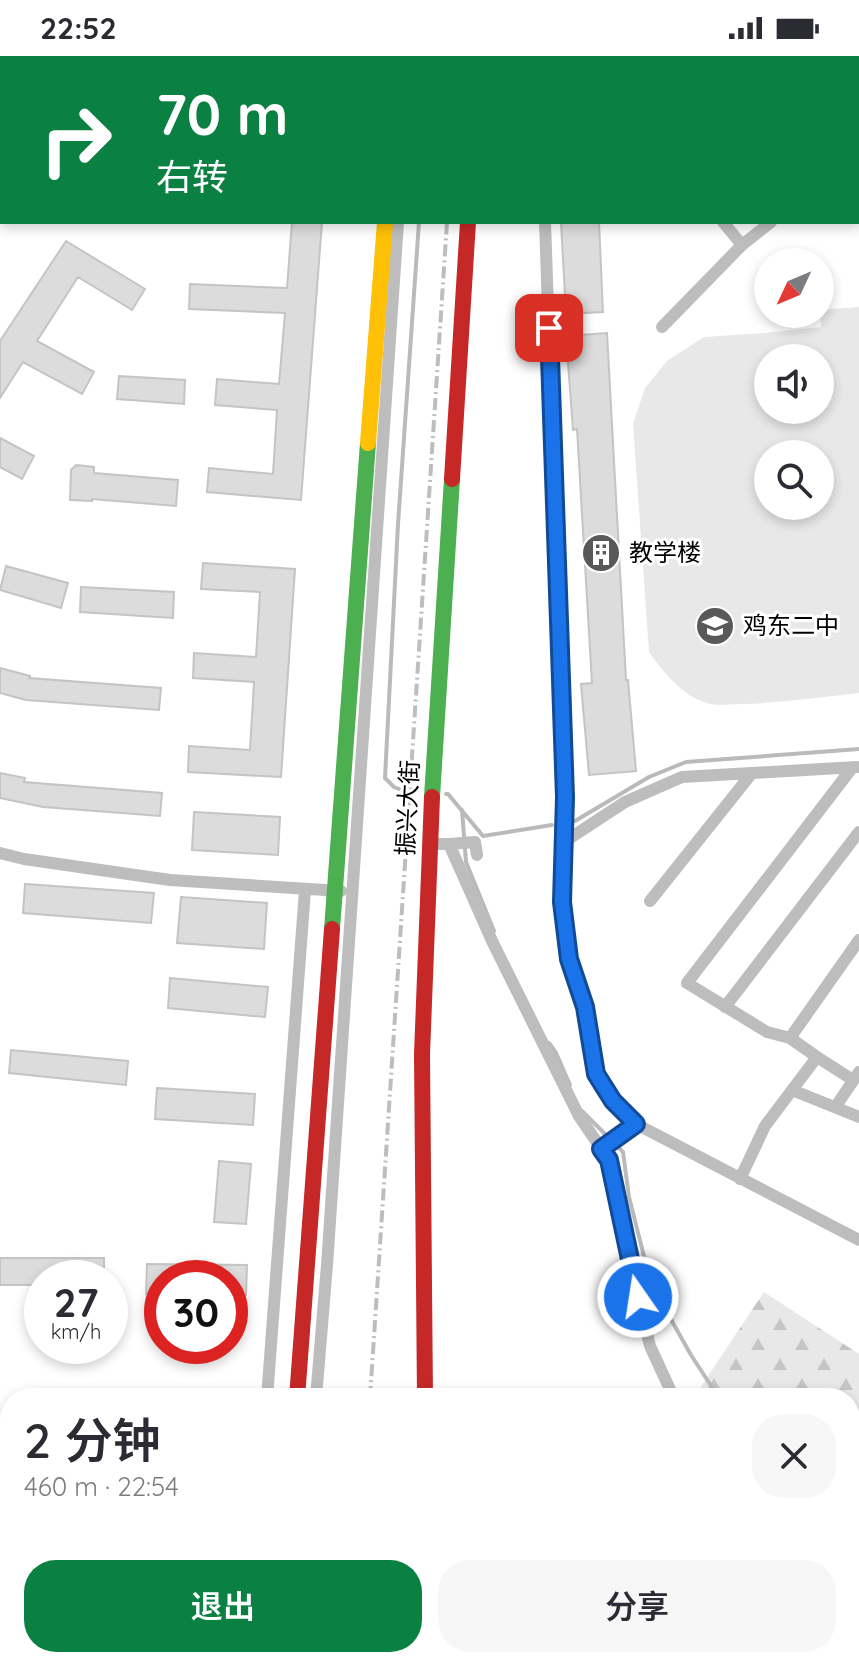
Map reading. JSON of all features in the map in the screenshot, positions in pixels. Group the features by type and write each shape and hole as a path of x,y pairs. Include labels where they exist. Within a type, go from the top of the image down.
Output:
{"street":[{"path":"298,1388 385,224"},
{"path":"317,1388 398,224"},
{"name":"振兴大街","path":"425,1388 422,1054 430,844 468,224"},
{"path":"545,224 565,797 562,902 569,959 585,1007 596,1074 613,1101 636,1124 859,1240"},
{"path":"725,224 742,245"},
{"path":"662,327 742,245 768,224"},
{"path":"564,842 625,802 682,777 856,767"},
{"path":"836,1106 856,1076 817,1057 790,1038 767,1032 687,983 856,767"},
{"path":"650,901 752,773"},
{"path":"725,1007 859,832"},
{"path":"430,844 475,842 477,855"},
{"path":"449,844 493,943 579,1116 609,1160 650,1346 669,1388"},
{"path":"0,853 170,880 352,892"},
{"path":"268,1388 305,890"},
{"path":"790,1038 859,940"},
{"path":"740,1179 765,1126 817,1057"},
{"path":"792,1090 859,1117"},
{"path":"601,1149 636,1124"}],"green space":[{"path":"859,307 859,693 770,702 710,704 683,690 649,652 633,424 645,388 667,361 704,337 834,328 834,309"},
{"path":"764,1292 859,1354 859,1388 700,1388"}],"building":[{"path":"292,224 322,224 301,500 207,492 209,468 273,474 277,410 215,405 217,379 279,384 285,313 189,309 190,284 287,288"},
{"path":"561,224 599,224 603,312 566,314"},
{"path":"66,241 145,289 132,310 78,277 37,341 94,372 82,394 23,362 0,398 0,341"},
{"path":"607,333 626,680 636,771 589,775 581,684 592,683 577,429 573,430 566,336"},
{"path":"119,376 185,380 184,404 117,399"},
{"path":"0,438 34,456 22,479 0,467"},
{"path":"76,465 94,467 94,473 178,480 176,506 70,500 71,470"},
{"path":"203,563 295,569 281,777 188,772 189,746 250,750 254,682 193,678 194,653 256,657 260,592 201,589"},
{"path":"6,566 68,583 61,608 0,590"},
{"path":"81,587 174,592 173,618 80,612"},
{"path":"0,668 29,678 161,688 159,710 26,700 0,693"},
{"path":"0,773 25,778 24,782 162,793 160,816 43,807 0,798"},
{"path":"194,812 280,817 278,855 192,850"},
{"path":"25,884 154,893 151,923 23,913"},
{"path":"181,897 267,903 264,949 177,943"},
{"path":"170,978 268,987 265,1017 168,1008"},
{"path":"11,1050 128,1061 126,1085 9,1073"},
{"path":"157,1088 255,1094 253,1125 155,1119"},
{"path":"219,1161 251,1164 246,1224 214,1222"},
{"path":"0,1258 104,1258 24,1260 24,1285 0,1285"}],"waterway":[{"path":"399,789 385,778 398,524 419,224"},
{"path":"575,821 649,777 686,762 859,749"},
{"path":"446,794 483,836 552,825"},
{"path":"462,810 466,862 494,931"},
{"path":"549,1043 570,1085"},
{"path":"582,1111 623,1152 629,1197 651,1284 712,1388"}],"railway":[{"path":"371,1388 447,224"}],"traffic: fast":[{"path":"332,929 368,443"},
{"path":"432,797 452,479"}],"traffic: slow":[{"path":"368,443 385,224"}],"traffic: jam":[{"path":"452,479 468,224"},
{"path":"425,1388 422,1054 432,797"},
{"path":"298,1388 332,929"}],"place":[{"name":"教学楼","path":"601,553"},
{"name":"鸡东二中","path":"715,626"}],"route":[{"path":"549,328 565,797 562,902 569,959 585,1007 596,1074 613,1101 636,1124 601,1149 609,1160 638,1297"}]}
